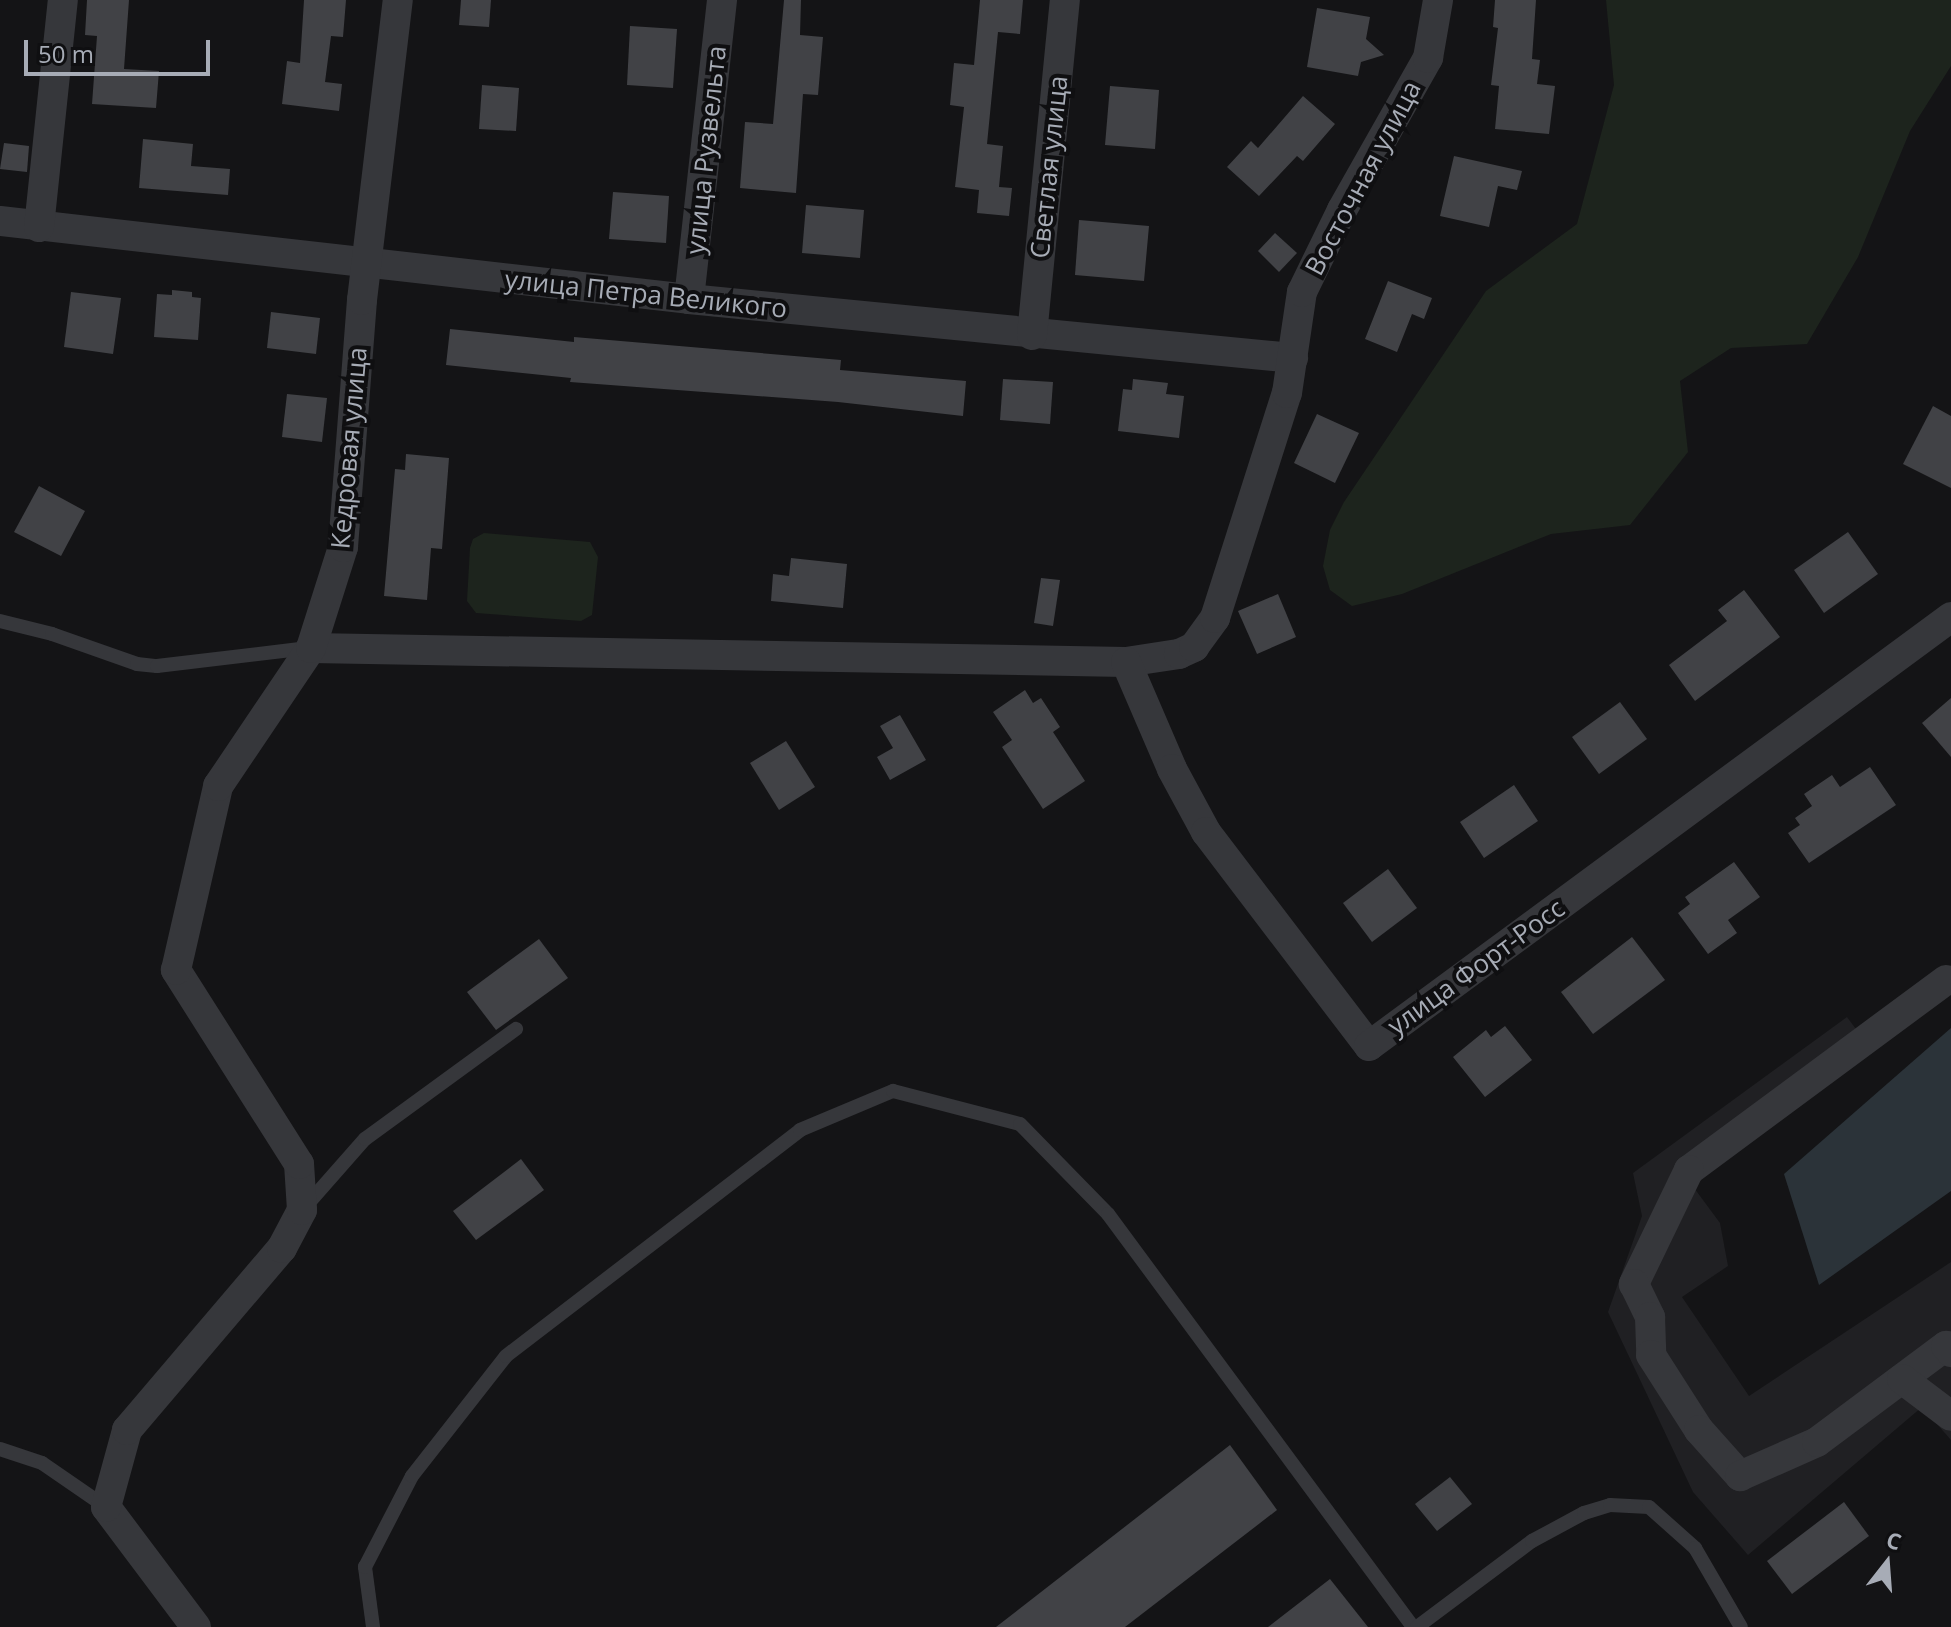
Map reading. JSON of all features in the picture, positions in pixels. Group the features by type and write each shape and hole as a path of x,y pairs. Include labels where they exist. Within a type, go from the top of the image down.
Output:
{"street":[{"path":"39,227 63,0"},
{"name":"Кедровая улица","path":"302,1210 299,1164 176,970 218,786 311,648 343,547 368,262 398,0"},
{"name":"улица Рузвельта","path":"689,299 722,0"},
{"name":"Светлая улица","path":"1032,335 1065,0"},
{"name":"Восточная улица","path":"311,648 1126,662 1179,654 1194,647 1207,633 1287,393 1302,292 1342,210 1428,58 1438,0"},
{"name":"улица Петра Великого","path":"0,221 689,299 1032,335 1293,358"},
{"name":"улица Форт-Росс","path":"1126,662 1177,778 1206,832 1369,1046 1951,617"},
{"path":"1946,980 1689,1170 1634,1284 1650,1317 1651,1355 1699,1430 1740,1476 1817,1442 1946,1346 1951,1352"},
{"path":"196,1627 106,1507 127,1430 282,1248 302,1210"},
{"path":"1902,1379 1951,1416"}],"lane":[{"path":"0,621 52,634 137,664 157,666 311,648"},
{"path":"302,1210 365,1139 516,1029"},
{"path":"373,1627 365,1567 412,1476 506,1356 800,1130 893,1091 1020,1124 1108,1214 1415,1627 1434,1622 1532,1541 1584,1513 1610,1505 1649,1507 1695,1548 1741,1627"},
{"path":"0,1449 42,1463 106,1507"}],"shaded area":[{"path":"1606,0 1951,0 1951,66 1910,131 1858,257 1807,344 1731,348 1680,381 1688,452 1630,525 1551,534 1402,594 1352,606 1330,590 1323,566 1330,530 1344,502 1486,291 1577,224 1614,85"},
{"path":"484,533 590,542 598,557 592,615 581,621 476,613 467,601 470,548 473,539"},
{"path":"1847,1017 1867,1044 1686,1177 1720,1223 1728,1266 1682,1297 1749,1396 1951,1262 1951,1440 1922,1407 1748,1555 1693,1492 1608,1312 1642,1216 1633,1173"},
{"path":"1951,1028 1951,1191 1819,1285 1784,1174"}],"building":[{"path":"87,0 129,0 124,69 159,71 156,108 92,104 97,36 85,35"},
{"path":"304,0 346,0 343,37 331,36 325,82 342,84 339,111 282,104 287,61 300,63"},
{"path":"461,0 491,0 489,27 459,25"},
{"path":"784,0 801,0 800,35 823,37 818,95 803,94 796,193 740,188 745,122 773,124"},
{"path":"980,0 1023,0 1020,34 998,32 987,144 1003,146 999,187 1012,188 1009,216 977,213 979,190 955,187 964,107 950,105 954,63 974,65"},
{"path":"1495,0 1536,0 1532,59 1540,60 1537,84 1555,86 1549,134 1495,129 1499,86 1491,85 1498,28 1493,27"},
{"path":"1317,8 1370,17 1366,39 1384,55 1361,62 1358,76 1307,67"},
{"path":"630,26 677,29 673,88 627,85"},
{"path":"482,85 519,88 516,131 479,129"},
{"path":"1110,86 1159,90 1155,149 1105,145"},
{"path":"1303,96 1335,124 1303,161 1297,156 1259,196 1227,167 1251,141 1258,148"},
{"path":"143,139 193,144 191,166 230,169 228,195 139,188"},
{"path":"4,143 29,146 27,172 0,169"},
{"path":"1454,156 1522,171 1517,190 1498,186 1489,227 1440,216"},
{"path":"613,192 669,196 666,243 609,239"},
{"path":"806,205 864,210 860,258 802,253"},
{"path":"1079,220 1149,226 1144,281 1075,275"},
{"path":"1275,233 1297,253 1279,272 1258,251"},
{"path":"1388,281 1432,298 1424,319 1412,314 1397,352 1365,339"},
{"path":"172,290 192,292 192,297 201,298 198,340 154,337 157,294 172,295"},
{"path":"71,292 121,298 113,354 64,347"},
{"path":"271,312 320,318 316,354 267,348"},
{"path":"450,329 574,342 574,337 841,360 840,370 966,381 963,416 838,402 570,382 571,378 446,365"},
{"path":"1003,379 1053,382 1050,424 1000,420"},
{"path":"1133,379 1168,383 1166,394 1184,396 1179,438 1118,431 1123,389 1132,390"},
{"path":"287,394 327,398 322,442 282,437"},
{"path":"1933,406 1951,416 1951,488 1903,464"},
{"path":"1317,414 1359,433 1335,483 1294,463"},
{"path":"406,454 449,458 442,549 431,548 427,600 384,596 395,469 405,470"},
{"path":"39,486 85,511 61,556 14,532"},
{"path":"1848,532 1878,574 1824,613 1794,570"},
{"path":"791,558 847,564 843,608 771,601 773,574 789,576"},
{"path":"1041,578 1060,580 1053,626 1034,623"},
{"path":"1744,590 1780,637 1695,701 1669,665 1727,621 1718,610"},
{"path":"1278,594 1296,637 1257,654 1238,611"},
{"path":"1025,690 1033,703 1041,698 1060,727 1053,732 1085,781 1043,809 1002,747 1012,740 993,712"},
{"path":"1951,698 1951,757 1922,723"},
{"path":"1620,702 1647,739 1599,774 1572,737"},
{"path":"900,715 926,760 890,780 877,757 893,748 880,726"},
{"path":"786,741 815,787 779,810 750,763"},
{"path":"1870,767 1896,805 1809,863 1788,833 1800,825 1795,818 1812,806 1804,794 1832,775 1840,787"},
{"path":"1514,785 1538,821 1484,858 1460,822"},
{"path":"1734,862 1760,897 1728,920 1737,933 1708,954 1678,913 1690,904 1685,897"},
{"path":"1388,869 1417,908 1372,942 1343,903"},
{"path":"1632,937 1665,980 1593,1034 1561,992"},
{"path":"539,939 568,978 496,1030 467,992"},
{"path":"1505,1026 1532,1060 1485,1097 1453,1057 1486,1030 1491,1037"},
{"path":"521,1159 544,1190 476,1240 453,1211"},
{"path":"1230,1445 1277,1510 1125,1627 996,1627"},
{"path":"1450,1477 1472,1504 1437,1531 1415,1504"},
{"path":"1844,1502 1869,1536 1792,1594 1767,1561"},
{"path":"1330,1579 1368,1627 1268,1627"}]}
